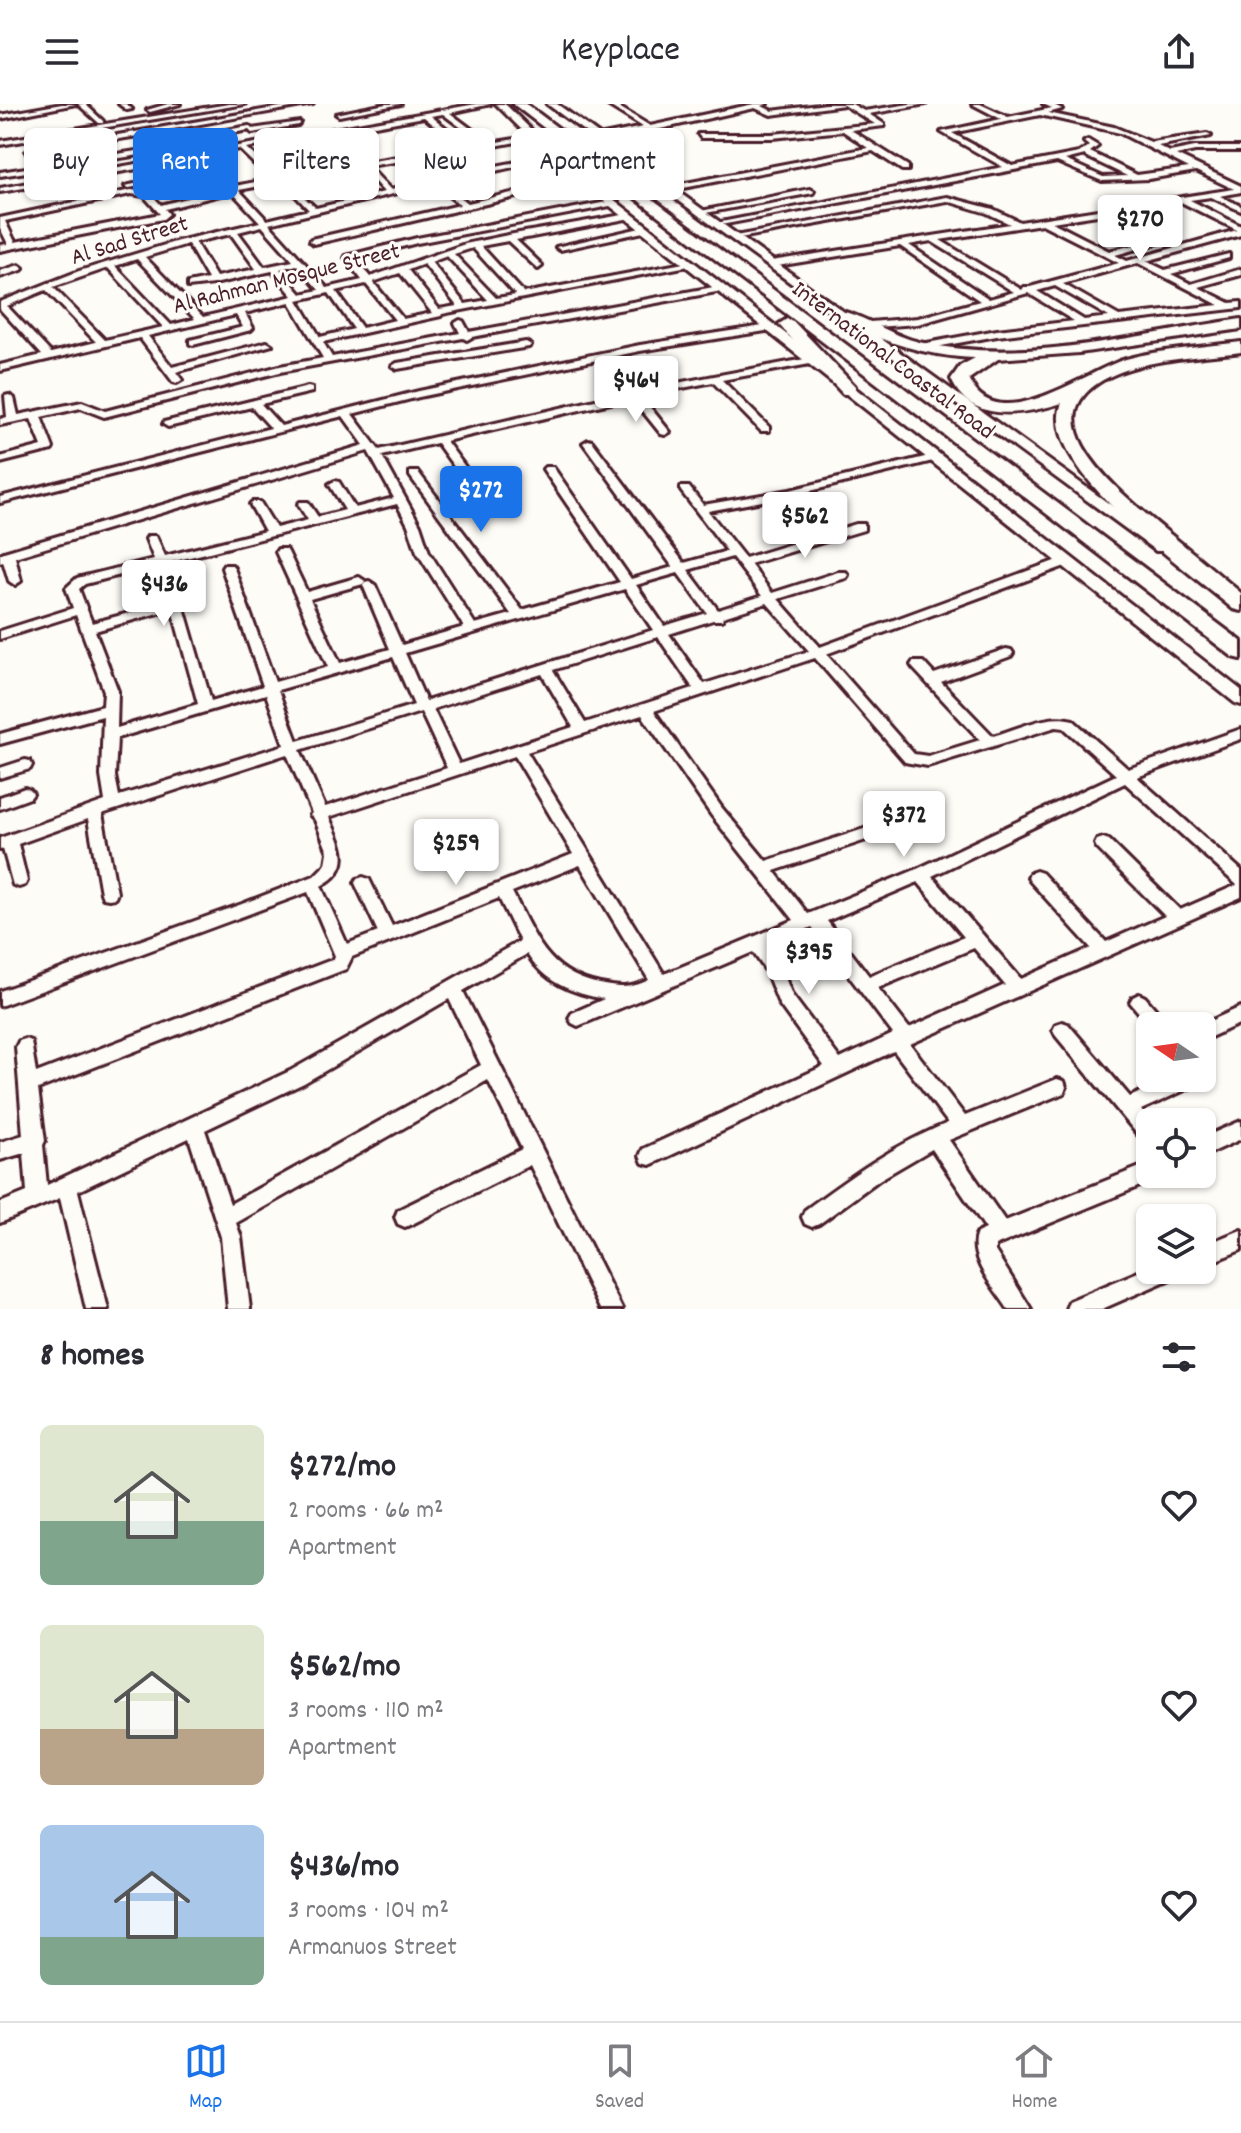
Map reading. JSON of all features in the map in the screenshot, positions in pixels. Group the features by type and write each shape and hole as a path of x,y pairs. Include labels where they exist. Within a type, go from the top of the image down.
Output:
{"main road":[{"name":"International Coastal Road","path":"519,104 1241,652"},
{"name":"International Coastal Road","path":"531,104 571,128"},
{"name":"International Coastal Road","path":"670,200 1241,634"},
{"path":"760,287 775,312 849,390"},
{"path":"853,321 919,347 998,354 1241,324"},
{"path":"998,354 961,375 964,389 983,402 1004,407 1029,407 1056,401 1100,375 1125,366 1241,347"},
{"path":"1081,389 1070,404 1066,421 1069,439 1084,467 1098,484 1241,605"}],"street":[{"path":"3,116 39,107 73,104"},
{"path":"81,104 99,120 172,104"},
{"path":"90,128 242,104"},
{"path":"170,128 310,104"},
{"path":"358,127 336,112 398,104"},
{"path":"410,104 440,128"},
{"path":"353,128 488,104"},
{"path":"500,104 524,128"},
{"path":"551,104 578,128"},
{"path":"609,104 649,128"},
{"path":"716,104 730,111"},
{"path":"655,128 760,105 773,113 844,104 882,125 742,138 701,136"},
{"path":"864,113 923,104"},
{"path":"975,104 1009,120"},
{"path":"1010,168 945,132 1059,109 1046,104"},
{"path":"225,107 252,131"},
{"path":"279,109 305,128"},
{"path":"445,112 463,128"},
{"path":"1043,114 1061,121 1080,120 1130,135 1196,169 1241,198"},
{"path":"3,116 24,131"},
{"path":"238,133 298,123"},
{"path":"846,130 905,168"},
{"path":"1146,145 1207,136"},
{"path":"0,143 24,138"},
{"path":"1088,142 1094,146 1083,151 1138,178"},
{"path":"238,147 254,144"},
{"path":"241,147 254,159"},
{"path":"684,186 872,149"},
{"path":"1166,155 1195,149 1241,149"},
{"path":"715,224 1088,154"},
{"path":"495,158 502,166"},
{"path":"1059,160 1096,178 1138,178 1196,169"},
{"name":"Al Sad Street","path":"495,168 511,164"},
{"path":"0,174 24,171"},
{"path":"379,180 390,193"},
{"path":"771,264 1211,194 1241,181"},
{"path":"0,190 24,186"},
{"path":"126,187 133,186"},
{"path":"1228,188 1241,190"},
{"path":"700,212 810,191"},
{"path":"0,248 13,246 160,217 165,214 146,194 131,192 0,220 13,246"},
{"name":"Al Sad Street","path":"1,305 110,265 190,241 395,192"},
{"path":"884,193 903,207"},
{"path":"238,194 328,290 360,332"},
{"path":"1211,194 1241,209"},
{"path":"314,241 511,197"},
{"path":"734,237 950,199 990,211 1018,225"},
{"path":"1181,199 1241,230"},
{"path":"159,208 187,200"},
{"path":"304,200 315,211"},
{"path":"456,200 486,227"},
{"path":"608,200 1241,699"},
{"path":"683,200 1241,605"},
{"path":"402,323 349,258 612,203"},
{"name":"Al Rahman Mosque Street","path":"0,368 368,281 448,252 508,237 628,216"},
{"path":"1043,221 1125,263"},
{"path":"540,231 562,248 645,229"},
{"path":"853,321 912,322 1241,230"},
{"path":"233,231 262,271"},
{"path":"508,237 538,266"},
{"path":"933,239 1081,322"},
{"path":"1108,254 1165,240"},
{"path":"190,241 214,281"},
{"path":"1198,242 1241,263"},
{"path":"902,244 988,302"},
{"path":"475,245 521,295"},
{"path":"448,252 493,300"},
{"path":"1164,273 1226,256"},
{"path":"140,257 200,319"},
{"path":"1138,260 1228,306"},
{"path":"191,285 301,262"},
{"path":"427,262 463,307"},
{"path":"110,265 196,345 248,328 239,311"},
{"path":"318,340 611,274 689,265"},
{"path":"0,274 19,268"},
{"path":"275,268 330,361"},
{"path":"403,270 437,312"},
{"path":"1190,287 1241,272"},
{"path":"1054,282 1115,318"},
{"path":"48,287 102,343"},
{"path":"0,422 82,405 104,414 189,391 330,361 719,289"},
{"path":"1,305 48,356"},
{"path":"919,347 1081,322 1241,305"},
{"path":"460,323 467,337"},
{"path":"0,500 346,413 627,351 769,328"},
{"path":"141,333 177,380"},
{"path":"481,335 493,351"},
{"path":"171,370 267,345"},
{"path":"397,366 526,345"},
{"path":"15,581 4,557 373,451 634,394 810,361"},
{"path":"714,378 765,429"},
{"path":"168,424 308,390"},
{"path":"189,391 195,404"},
{"path":"634,394 665,432"},
{"path":"9,398 13,419"},
{"path":"255,404 279,430"},
{"path":"346,413 373,451 400,500 423,552 472,629"},
{"path":"0,460 48,448 35,415"},
{"path":"439,439 482,498"},
{"path":"588,443 717,617"},
{"path":"700,509 790,493 933,458"},
{"path":"549,469 701,690"},
{"path":"414,474 519,615"},
{"path":"335,484 352,512"},
{"path":"685,489 737,558 816,653 914,761 928,761 1064,722 1241,880"},
{"path":"113,804 108,776 112,709 109,683 71,592 75,584 400,500"},
{"path":"256,504 272,532"},
{"path":"304,504 315,521"},
{"path":"110,735 681,568 737,558 860,527"},
{"path":"152,539 177,604 206,708"},
{"path":"282,552 305,596 336,669"},
{"path":"318,815 816,653 1064,562"},
{"path":"0,999 175,937 312,883 331,872 337,857 292,748 228,568"},
{"path":"19,881 5,842 113,804 717,617 842,575"},
{"path":"305,596 364,583 455,770"},
{"path":"87,629 177,604"},
{"path":"0,635 79,610"},
{"path":"932,680 1006,653"},
{"path":"918,665 991,743"},
{"path":"546,670 582,729"},
{"path":"645,708 762,869 867,985 960,1124"},
{"path":"0,739 112,709"},
{"path":"578,1018 921,874 1127,776 1241,734"},
{"path":"518,750 660,983"},
{"path":"0,773 25,765"},
{"path":"0,803 25,794"},
{"path":"94,811 109,893"},
{"path":"762,869 882,829"},
{"path":"1103,844 1178,918"},
{"path":"343,953 583,857"},
{"path":"921,874 1018,988"},
{"path":"1036,877 1104,951"},
{"path":"29,1084 336,966 343,960 343,953 312,883"},
{"path":"363,883 388,936"},
{"path":"503,890 544,969 582,988 629,996"},
{"path":"650,1156 837,1069 1241,890"},
{"path":"867,985 977,939"},
{"path":"0,1213 67,1186 297,1077 531,943"},
{"path":"756,943 773,968 785,999 837,1069"},
{"path":"452,987 607,1308"},
{"path":"1139,1002 1148,1012"},
{"path":"1216,1027 1241,1015"},
{"path":"1062,1030 1136,1118"},
{"path":"25,1047 38,1199"},
{"path":"225,1218 492,1068"},
{"path":"812,1217 872,1173 935,1137 960,1124 1057,1087"},
{"path":"1127,1107 1160,1092"},
{"path":"195,1127 231,1237 239,1309"},
{"path":"1216,1142 1241,1130"},
{"path":"935,1137 1000,1231"},
{"path":"0,1151 35,1141"},
{"path":"405,1217 534,1153"},
{"path":"1020,1309 983,1247 984,1240 1136,1178"},
{"path":"67,1186 97,1309"},
{"path":"1216,1250 1241,1240"},
{"path":"1077,1309 1136,1284"}]}
